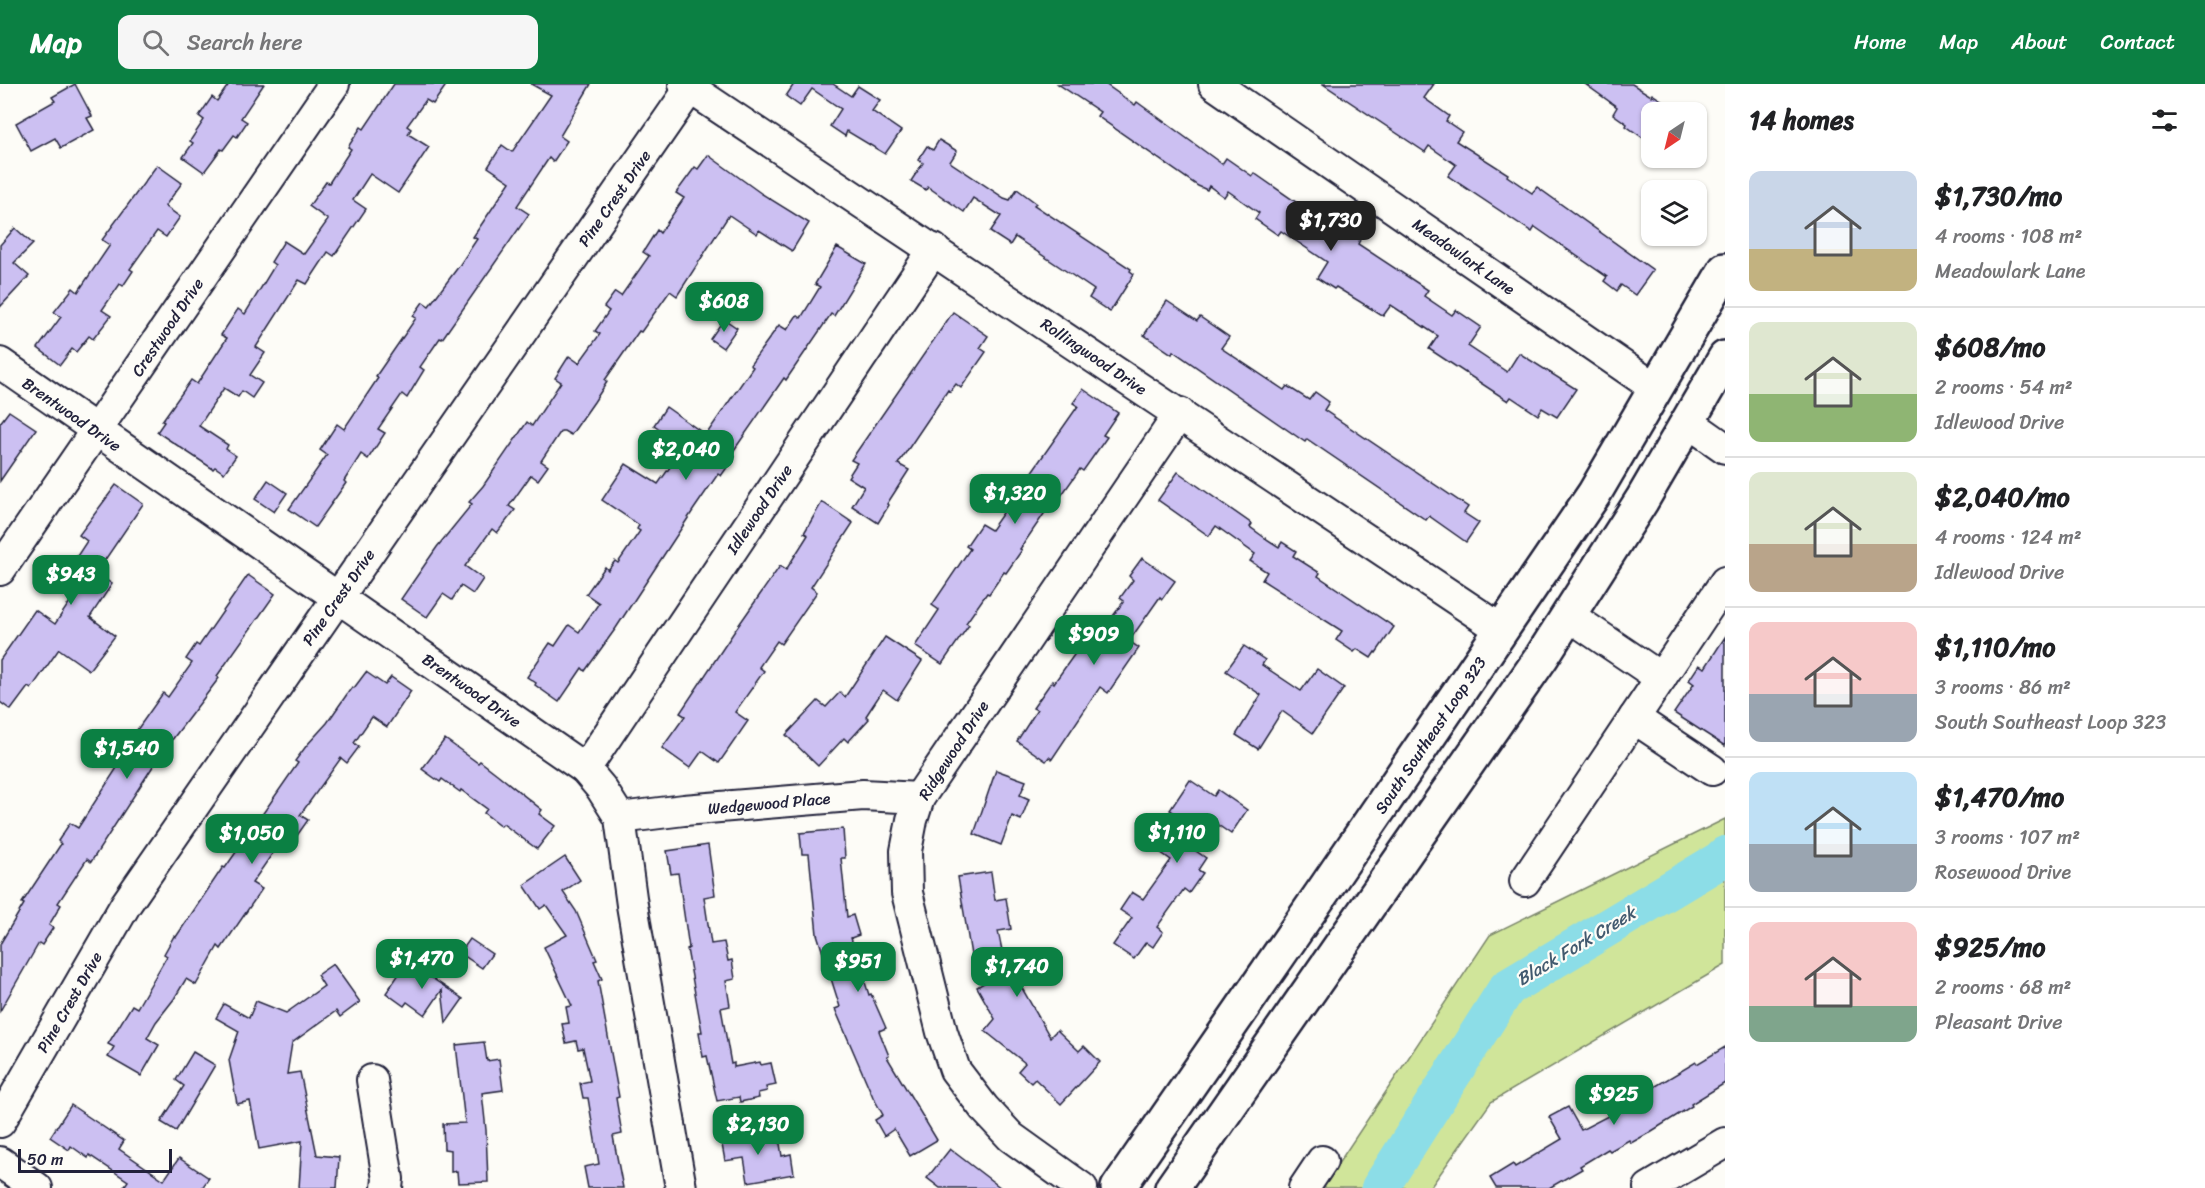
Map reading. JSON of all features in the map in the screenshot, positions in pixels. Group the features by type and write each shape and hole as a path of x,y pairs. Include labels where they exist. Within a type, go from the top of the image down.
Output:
{"highway":[{"name":"South Southeast Loop 323","path":"1118,1188 1594,494 1725,270"},
{"path":"1172,1188 1568,615 1642,500 1725,358"}],"street":[{"name":"Crestwood Drive","path":"0,570 334,84"},
{"name":"Meadowlark Lane","path":"1214,84 1655,388"},
{"name":"Rollingwood Drive","path":"689,85 1502,630"},
{"name":"Pine Crest Drive","path":"0,1122 126,904 689,85"},
{"name":"Idlewood Drive","path":"585,769 934,249"},
{"name":"Brentwood Drive","path":"0,363 585,769 601,788 620,818 632,905 681,1188"},
{"name":"Ridgewood Drive","path":"1082,1188 1011,1137 984,1108 955,1070 942,1032 907,893 906,851 919,798 1180,413"},
{"path":"1688,422 1725,448"},
{"path":"1526,881 1725,582"},
{"path":"1568,615 1661,678"},
{"path":"1634,718 1712,770"},
{"name":"Wedgewood Place","path":"620,818 684,810 864,795 919,798"},
{"path":"372,1080 388,1179 387,1188"},
{"path":"1649,1188 1725,1143"},
{"path":"1304,1188 1322,1161"},
{"path":"0,1162 37,1188"}],"green space":[{"path":"1725,819 1725,965 1491,1102 1430,1188 1322,1188 1490,935"}],"building":[{"path":"75,84 92,116 87,118 94,130 61,148 55,138 31,151 16,123 55,101 52,97"},
{"path":"229,84 264,84 241,118 247,122 237,137 234,135 204,172 183,157 193,143 190,141 204,120 199,116 212,97 217,101"},
{"path":"394,84 447,84 433,104 426,100 407,126 411,129 408,134 429,147 398,193 370,174 353,200 366,209 334,256 328,252 307,284 299,280 256,347 265,353 250,375 262,383 252,398 242,391 238,397 224,388 199,426 228,445 226,449 236,456 224,473 215,467 213,469 157,432 164,422 162,421 191,380 197,384 227,338 221,335 238,309 245,314 275,265 271,262 284,241 304,254 328,220 309,206 326,182 329,183 351,149 348,147 361,127 364,129"},
{"path":"531,84 591,84 560,136 567,141 553,162 549,158 517,206 529,214 420,367 424,370 407,398 402,394 378,429 385,433 368,459 361,454 344,481 346,483 315,527 289,509 327,455 320,450 337,424 344,429 378,378 376,376 416,318 413,316 423,302 429,306 459,266 477,239 473,237 510,182 488,167 502,145 512,152 551,95"},
{"path":"794,84 833,84 851,96 858,86 880,100 872,111 901,131 885,154 847,131 845,136 830,126 841,109 812,89 800,106 786,96"},
{"path":"1058,84 1105,84 1135,105 1137,102 1222,164 1226,158 1252,176 1254,173 1332,227 1335,223 1360,240 1358,244 1428,290 1424,296 1452,315 1456,310 1481,327 1468,346 1507,372 1519,353 1576,389 1557,417 1542,408 1538,415 1511,397 1508,401 1429,349 1438,336 1391,305 1383,316 1317,278 1327,262 1281,231 1278,235 1255,219 1259,213 1228,191 1224,197 1209,186 1207,190 1198,186 1097,116 1100,112"},
{"path":"1323,84 1434,84 1424,98 1449,116 1446,121 1462,132 1456,141 1508,174 1507,176 1532,193 1537,187 1653,270 1635,295 1621,285 1617,291 1604,281 1607,277 1535,227 1532,232 1448,176 1456,165 1429,146 1425,152"},
{"path":"1585,84 1632,84 1664,102 1641,102 1641,136 1613,114 1617,107"},
{"path":"939,140 957,151 950,162 1004,198 1010,200 1017,189 1036,203 1034,205 1131,269 1130,271 1134,274 1110,312 1089,298 1094,290 1015,237 1010,245 990,232 1001,216 973,198 964,212 928,187 926,190 911,181 923,163 918,160 927,146 933,150"},
{"path":"708,155 762,194 809,223 792,251 759,230 757,234 729,215 677,296 670,291 605,380 607,382 571,435 561,431 541,461 548,466 538,480 531,475 509,506 515,510 497,533 492,529 465,566 483,579 473,594 461,586 452,600 443,594 427,617 401,599 437,547 472,504 469,502 483,486 527,422 532,426 561,382 555,378 569,356 579,363 600,334 595,331 609,311 604,307 615,292 621,296 649,256 643,252 657,230 660,233 684,198 676,193 695,167 698,169"},
{"path":"157,165 182,183 165,206 180,217 166,237 157,231 130,269 133,271 123,286 120,284 102,310 111,316 93,339 89,336 76,352 72,349 60,365 38,348 61,317 54,312 73,288 78,292 110,245 102,240"},
{"path":"15,228 33,244 14,263 29,276 0,307 0,245"},
{"path":"837,247 866,264 834,316 831,314 732,453 735,456 721,476 718,474 616,628 585,671 582,668 559,702 527,677 550,643 555,646 569,625 579,632 599,603 586,594 605,567 608,570 615,561 618,563 640,531 637,529 639,525 602,500 626,464 658,484 685,446 654,425 666,407 706,435 753,367 750,365 779,325 787,330 797,315 801,318 820,287 815,284"},
{"path":"1167,301 1197,321 1200,317 1229,337 1221,348 1284,390 1287,386 1309,400 1315,392 1329,402 1324,410 1468,507 1464,513 1479,523 1466,542 1429,516 1426,520 1307,439 1305,442 1173,351 1172,354 1144,335"},
{"path":"953,312 988,336 980,348 986,352 961,388 956,384 950,392 948,390 898,464 909,470 887,504 889,505 878,523 852,506 864,487 848,477 857,463 851,460"},
{"path":"724,319 737,328 723,348 710,339"},
{"path":"1083,389 1118,413 1103,435 1107,437 1083,471 1080,469 1051,510 1048,508 1006,573 1004,572 989,594 987,593 966,623 969,625 942,664 915,646 939,610 932,605 970,549 966,546 981,524 991,530 1078,406 1073,403"},
{"path":"9,411 36,429 0,481 0,423"},
{"path":"1178,472 1252,524 1250,527 1265,538 1279,547 1282,542 1296,551 1293,556 1320,573 1318,576 1394,627 1376,653 1371,658 1357,649 1354,652 1336,640 1342,631 1262,580 1267,572 1250,561 1255,554 1216,526 1209,536 1158,500"},
{"path":"268,480 287,493 274,512 255,499"},
{"path":"116,485 143,504 96,573 112,584 90,617 115,636 89,670 59,649 31,689 28,687 11,710 0,702 0,660 35,610 55,624 76,593 60,582 87,541 79,535"},
{"path":"822,502 853,523 811,587 817,592 781,644 777,641 759,667 764,671 735,712 748,721 719,763 702,751 690,768 662,748 685,716 680,713 736,629 780,566 786,570 808,535 804,533"},
{"path":"1142,558 1175,581 1162,599 1160,597 1129,641 1139,648 1108,693 1100,687 1052,759 1049,757 1046,761 1017,741 1037,710 1033,708 1081,645 1096,655 1120,621 1113,616 1124,601 1120,598 1133,580 1129,576"},
{"path":"248,575 275,594 217,676 219,678 159,757 91,862 87,859 58,903 61,905 49,925 53,928 42,945 39,943 0,1011 0,944 24,904 22,903 61,844 58,841 70,823 78,828 135,740 132,737 163,693 168,697 192,663 186,659 196,644 199,646"},
{"path":"885,637 922,661 897,700 883,690 866,716 869,719 848,742 844,738 818,766 786,735 818,701 826,707 840,692 845,697"},
{"path":"1725,637 1725,746 1674,713 1694,684 1689,680 1699,665 1705,668"},
{"path":"1244,646 1265,660 1262,665 1301,691 1317,669 1344,688 1313,733 1282,711 1258,749 1236,735 1261,695 1226,671"},
{"path":"366,672 385,685 391,677 411,691 387,727 372,717 354,743 359,747 347,763 341,758 300,815 308,820 296,837 288,831 252,883 262,889 221,949 218,946 196,985 186,979 156,1022 147,1038 159,1045 141,1076 108,1057 114,1047 108,1044 132,1005 137,1008 167,956 164,954 174,936 176,937 298,763 295,761"},
{"path":"445,739 478,763 480,761 542,810 539,814 555,826 537,849 484,813 487,809 461,790 460,792 442,779 440,782 422,769"},
{"path":"996,770 1026,781 1020,795 1029,799 1021,820 1012,816 1001,845 974,834"},
{"path":"1190,780 1214,796 1218,790 1247,810 1231,834 1215,823 1196,851 1206,858 1198,870 1203,873 1189,893 1184,889 1157,927 1163,932 1153,947 1146,942 1134,959 1113,945 1132,918 1120,910 1132,892 1143,899 1171,860 1160,852 1184,819 1170,810"},
{"path":"843,829 845,858 841,858 847,917 853,915 859,935 851,938 869,995 871,994 886,1028 879,1031 889,1056 887,1057 937,1140 910,1156 894,1129 884,1136 875,1120 883,1115 835,1009 840,1007 817,934 809,854 802,854 800,833"},
{"path":"708,845 715,895 704,897 711,944 724,942 728,961 732,960 735,979 726,981 730,1006 721,1008 731,1064 734,1063 734,1067 760,1062 761,1065 771,1063 776,1085 766,1087 767,1091 758,1093 759,1098 740,1102 739,1097 717,1101 707,1056 703,1057 699,1032 702,1032 687,949 689,948 678,873 671,874 667,851"},
{"path":"565,857 580,880 563,892 576,911 597,960 594,961 602,979 598,981 619,1097 616,1098 622,1134 613,1136 623,1188 588,1188 584,1167 599,1164 588,1098 583,1098 580,1083 590,1081 583,1048 578,1049 576,1041 566,1043 562,1024 569,1023 566,1007 572,1006 544,947 567,935 546,905 540,909 524,885"},
{"path":"991,872 995,900 1006,898 1011,929 998,931 1003,955 1050,1037 1057,1030 1079,1051 1084,1046 1100,1062 1061,1104 1035,1079 1031,1083 1018,1071 1025,1063 985,1031 995,1019 977,987 989,980 975,954 971,955 958,877"},
{"path":"470,939 492,954 482,968 460,953"},
{"path":"410,958 428,970 426,974 463,999 446,1023 442,990 425,1015 407,1002 404,1006 386,993"},
{"path":"333,964 360,1002 340,1017 336,1011 292,1043 287,1074 300,1072 317,1155 339,1157 337,1188 299,1188 302,1141 259,1149 250,1101 237,1104 229,1060 239,1031 216,1018 224,1004 249,1018 256,1001 286,1013 324,986 317,975"},
{"path":"484,1042 487,1061 499,1059 503,1090 482,1093 488,1182 458,1183 457,1171 451,1172 451,1150 444,1149 443,1124 465,1123 456,1045"},
{"path":"1725,1047 1725,1083 1631,1143 1629,1140 1610,1151 1608,1149 1580,1166 1582,1169 1549,1188 1496,1188 1490,1178 1513,1164 1515,1167 1562,1139 1549,1117 1568,1107 1581,1130 1610,1115 1603,1102 1630,1087 1636,1098"},
{"path":"193,1052 215,1065 176,1131 161,1122 184,1086 176,1080"},
{"path":"71,1105 124,1141 119,1149 164,1180 179,1158 209,1178 202,1188 123,1188 128,1181 89,1155 88,1158 71,1146 69,1150 50,1137"},
{"path":"761,1132 762,1142 779,1138 782,1156 791,1154 794,1174 748,1182 744,1158 725,1161 721,1139"},
{"path":"950,1149 1001,1188 940,1188 927,1178"}],"waterway":[{"name":"Black Fork Creek","path":"1380,1188 1507,988 1725,855"}]}
